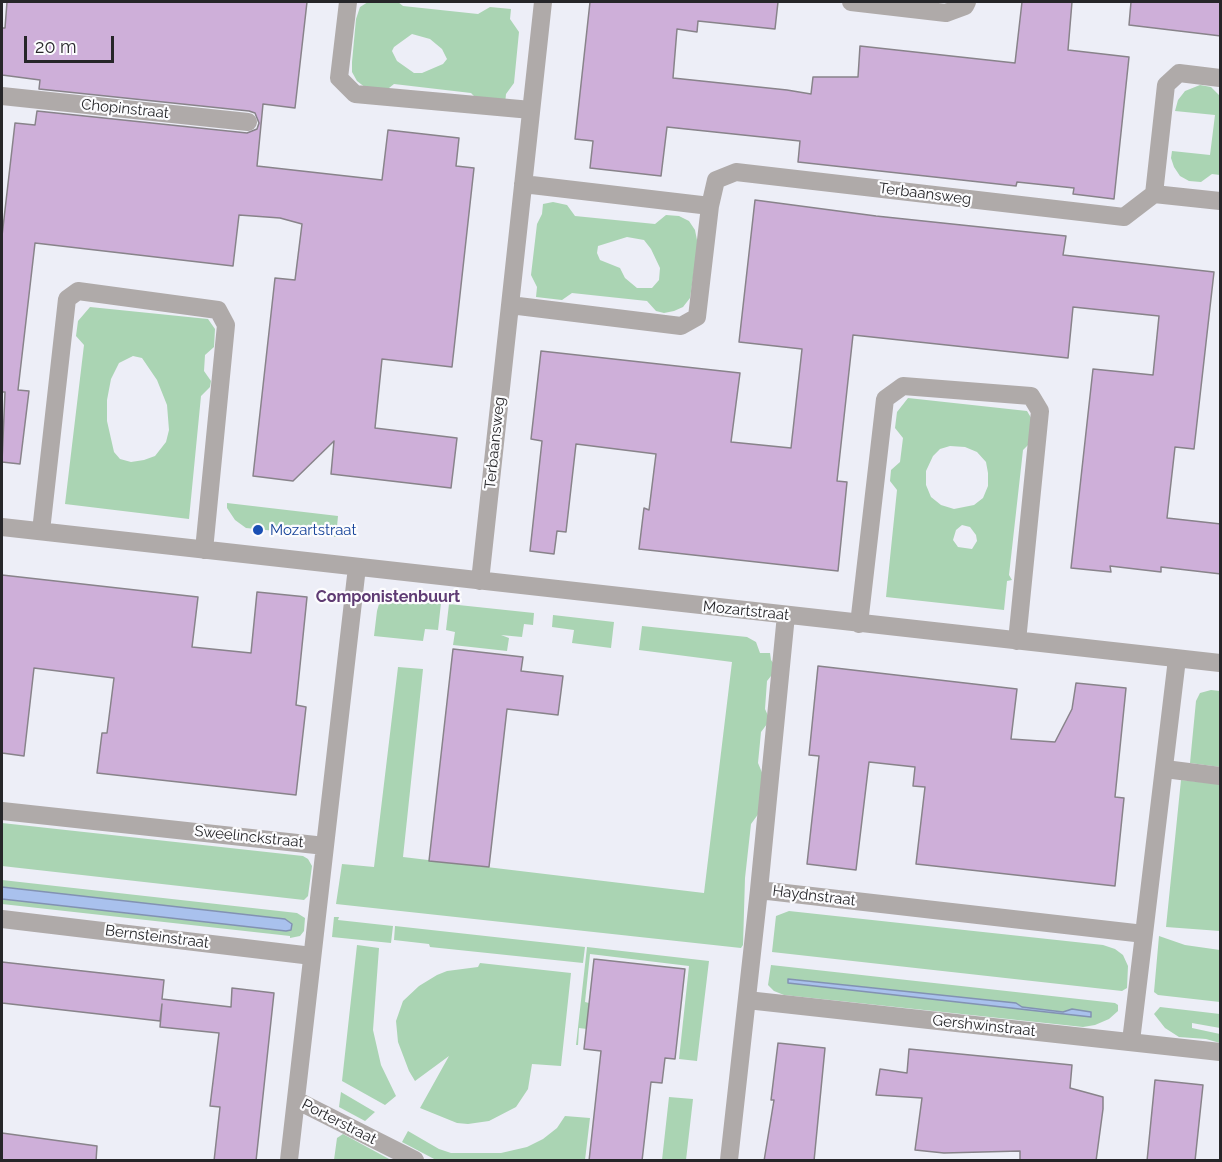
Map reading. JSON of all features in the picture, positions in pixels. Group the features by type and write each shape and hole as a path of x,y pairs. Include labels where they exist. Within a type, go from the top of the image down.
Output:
{"street":[{"path":"348,2 339,78 354,94 531,110"},
{"name":"Terbaansweg","path":"480,581 543,2"},
{"path":"851,2 946,13 964,6 967,2"},
{"path":"1221,78 1179,73 1166,85 1154,194 1221,201"},
{"name":"Chopinstraat","path":"2,96 248,122"},
{"name":"Terbaansweg","path":"510,305 681,326 697,317 710,206 716,180 736,172 1125,217 1154,194"},
{"path":"523,184 710,206"},
{"path":"40,531 66,299 78,291 218,310 226,325 204,550"},
{"path":"859,624 885,399 903,386 1031,396 1040,411 1017,642"},
{"name":"Mozartstraat","path":"2,527 1221,663"},
{"name":"Sweelinckstraat","path":"2,811 325,846 357,567"},
{"name":"Haydnstraat","path":"786,615 759,890 1144,934"},
{"path":"1131,1041 1177,659"},
{"path":"1165,769 1221,776"},
{"path":"289,1161 325,846"},
{"path":"729,1161 759,890"},
{"name":"Bernsteinstraat","path":"2,919 312,957"},
{"name":"Gershwinstraat","path":"747,1000 1221,1052"},
{"name":"Porterstraat","path":"296,1100 415,1161"}],"green space":[{"path":"368,2 398,2 403,6 478,14 490,7 511,9 510,19 519,32 514,83 506,94 505,104 480,102 471,93 394,84 384,92 366,88 357,81 352,72 356,19 360,7","holes":["412,34 430,39 442,49 447,59 443,64 422,73 414,73 397,61 392,51"]},
{"path":"1200,85 1211,87 1220,96 1220,175 1212,174 1201,182 1189,181 1180,176 1171,158 1172,151 1210,155 1215,115 1175,111 1178,100 1185,91"},
{"path":"553,202 567,205 575,216 655,224 666,215 679,216 689,221 695,230 698,245 690,298 683,307 664,313 656,311 647,301 572,293 562,300 536,297 537,287 531,275 537,224 542,214 543,204","holes":["627,237 644,240 660,268 659,280 652,288 637,288 625,278 620,268 600,260 597,253 598,246"]},
{"path":"90,307 208,319 215,329 214,347 205,355 204,371 211,381 210,387 201,396 189,519 65,504 84,345 76,336 78,321","holes":["133,356 142,358 157,380 167,405 169,430 166,442 155,456 131,462 120,459 114,452 107,421 107,400 111,379 119,363"]},
{"path":"908,398 1027,411 1033,421 1032,441 1023,450 1009,575 1012,580 1007,581 1004,610 886,597 897,490 890,481 891,470 900,462 903,438 895,428 897,412","holes":["950,446 965,447 977,452 986,462 988,486 983,498 974,505 954,509 941,505 931,497 926,485 926,471 933,456 940,449","962,525 970,527 976,535 977,541 972,549 958,547 953,540 956,530"]},
{"path":"227,503 338,516 336,537 246,528 235,520 227,508"},
{"path":"394,598 441,603 438,630 425,629 423,641 374,636 379,604"},
{"path":"449,604 534,613 533,625 524,624 522,637 501,635 509,638 507,651 453,645 455,632 446,630"},
{"path":"553,615 614,622 611,648 572,643 574,630 552,627"},
{"path":"642,626 747,637 756,642 760,653 770,653 771,660 776,667 767,681 765,709 770,720 761,732 758,763 763,775 759,813 751,824 741,948 336,904 342,864 374,867 398,667 423,669 403,857 704,893 732,662 639,650"},
{"path":"1211,690 1220,691 1220,767 1190,763 1196,701 1200,693"},
{"path":"1181,780 1220,784 1220,931 1166,927"},
{"path":"2,823 303,856 312,866 308,896 304,900 2,866"},
{"path":"2,880 297,913 305,918 304,931 300,936 290,938 290,936 2,904 2,899 286,931 292,924 285,919 2,887"},
{"path":"789,911 1103,945 1123,955 1128,966 1127,988 1122,991 772,952 776,916"},
{"path":"334,917 339,917 338,920 393,926 391,943 332,937"},
{"path":"395,926 585,947 583,963 430,947 429,944 394,940"},
{"path":"1159,936 1185,945 1220,950 1220,1002 1158,995 1154,992"},
{"path":"357,945 379,948 373,1030 381,1065 396,1096 385,1105 342,1081"},
{"path":"587,947 709,961 697,1061 679,1059 689,966 590,954 585,1002 589,1003 587,1029 579,1028 578,1045 576,1045"},
{"path":"480,963 571,973 561,1066 532,1064 528,1089 516,1107 489,1121 457,1123 420,1108 449,1056 415,1081 398,1042 396,1021 403,1001 419,986 447,971 478,967"},
{"path":"771,965 1115,1003 1118,1005 1118,1011 1109,1019 1083,1027 784,995 774,991 768,985","holes":["789,979 1015,1003 1022,1007 1063,1012 1072,1009 1091,1012 1087,1016 789,983"]},
{"path":"1160,1007 1220,1014 1220,1028 1192,1023 1192,1028 1220,1034 1220,1043 1206,1039 1179,1037 1165,1028 1154,1014"},
{"path":"341,1092 375,1112 365,1121 339,1107"},
{"path":"669,1097 693,1099 686,1160 662,1160"},
{"path":"565,1116 590,1118 585,1160 436,1160 402,1142 408,1131 439,1149 451,1153 501,1153 527,1147 543,1139 557,1128"},
{"path":"343,1134 391,1160 334,1160 337,1138"}],"water":[{"path":"2,887 285,919 292,924 291,930 286,931 2,899"},
{"path":"788,979 1016,1003 1022,1007 1063,1012 1072,1009 1091,1012 1091,1017 788,983"}],"building":[{"path":"7,2 307,2 295,108 263,104 257,166 382,180 388,130 459,138 456,166 474,168 452,367 382,359 375,428 457,438 451,488 331,474 334,441 293,481 253,476 275,278 295,280 302,224 280,218 239,215 233,266 35,243 18,390 29,391 20,464 2,462 5,392 2,392 2,236 15,123 35,125 37,111 247,133 257,129 259,123 255,113 249,111 39,89 40,80 2,75 2,28 5,28"},
{"path":"590,2 778,2 775,29 698,21 697,32 677,29 673,78 811,94 813,77 858,77 860,46 1015,63 1022,2 1072,2 1068,50 1129,57 1114,199 1073,194 1074,188 1017,182 1016,186 798,162 800,141 667,127 661,176 590,168 593,141 575,139"},
{"path":"1131,2 1221,2 1221,36 1129,25"},
{"path":"755,200 876,216 1066,236 1063,255 1214,272 1194,449 1175,447 1167,518 1221,524 1221,574 1161,567 1161,572 1110,566 1111,572 1071,568 1093,369 1153,375 1159,316 1073,307 1068,358 853,335 837,481 847,482 838,571 639,549 644,508 649,510 656,454 576,444 566,532 557,531 554,554 530,551 542,441 531,439 541,351 740,373 731,442 791,448 802,349 739,342"},
{"path":"2,575 198,597 192,647 251,653 257,592 307,597 296,705 306,707 296,795 97,773 102,733 107,733 114,678 34,668 24,756 2,753"},
{"path":"453,649 523,657 521,671 563,676 558,715 507,709 489,867 429,861"},
{"path":"818,666 1017,689 1011,739 1055,742 1072,709 1076,683 1126,688 1115,797 1124,798 1115,886 916,864 925,787 913,786 915,767 869,762 856,870 807,864 819,756 809,755"},
{"path":"594,959 685,969 675,1059 665,1058 662,1083 651,1082 642,1161 589,1161 601,1051 584,1049"},
{"path":"2,962 164,980 162,999 231,1007 232,988 274,993 256,1161 214,1161 220,1107 210,1106 219,1033 160,1027 162,1004 160,1021 2,1003"},
{"path":"778,1043 825,1048 814,1161 764,1161 774,1100 771,1100"},
{"path":"909,1049 1072,1065 1070,1088 1103,1097 1096,1161 1020,1161 1020,1151 944,1153 915,1150 922,1098 876,1095 880,1069 907,1073"},
{"path":"1155,1080 1203,1085 1195,1161 1147,1161"},
{"path":"2,1133 97,1146 96,1161 2,1161"}],"place":[{"name":"Mozartstraat","path":"258,530"}],"district":[{"name":"Componistenbuurt","path":"388,597"}]}
